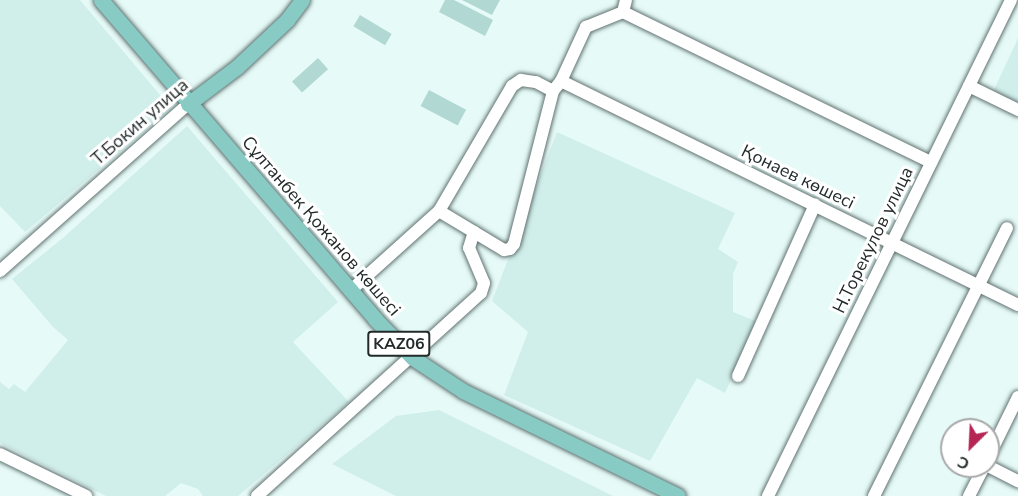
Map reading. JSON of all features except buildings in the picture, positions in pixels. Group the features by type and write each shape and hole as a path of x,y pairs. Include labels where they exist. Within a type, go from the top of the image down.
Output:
{"main road":[{"name":"Сұлтанбек Қожанов көшесі","path":"101,0 350,291 413,358 463,391 678,496"},
{"name":"Т.Бокин улица","path":"188,104 237,67 287,20 302,0"}],"street":[{"name":"Н.Торекулов улица","path":"768,496 1011,0"},
{"path":"350,291 439,211 504,250 510,249 514,244 557,86 586,27 624,6 932,162"},
{"name":"Қонаев көшесі","path":"439,211 512,86 521,80 536,82 557,86 815,206 1018,305"},
{"path":"969,86 1018,110"},
{"name":"Т.Бокин улица","path":"0,272 188,104"},
{"path":"738,376 815,206"},
{"path":"874,496 1007,228"},
{"path":"257,496 413,358 481,294 484,287 469,248 474,232"},
{"path":"1000,434 1018,397"},
{"path":"0,454 86,496"},
{"path":"1000,473 1018,481"},
{"path":"969,496 979,478"}],"shaded area":[{"path":"0,0 80,0 171,108 25,232 0,206"},
{"path":"445,0 454,0 493,20 485,36 439,12"},
{"path":"462,0 500,0 492,15"},
{"path":"360,15 392,34 385,45 353,26"},
{"path":"1018,38 1018,102 993,92"},
{"path":"318,58 328,69 302,93 292,81"},
{"path":"429,90 466,110 458,126 421,106"},
{"path":"187,126 338,302 293,342 349,402 238,496 203,496 198,489 181,483 165,496 106,496 0,443 0,382 9,389 14,384 25,392 68,340 53,327 12,279 64,237"},
{"path":"557,132 735,213 718,249 738,262 733,274 733,312 758,322 725,393 697,378 650,461 504,395 528,332 492,301"},
{"path":"439,410 613,496 396,496 332,464 396,416"}]}
